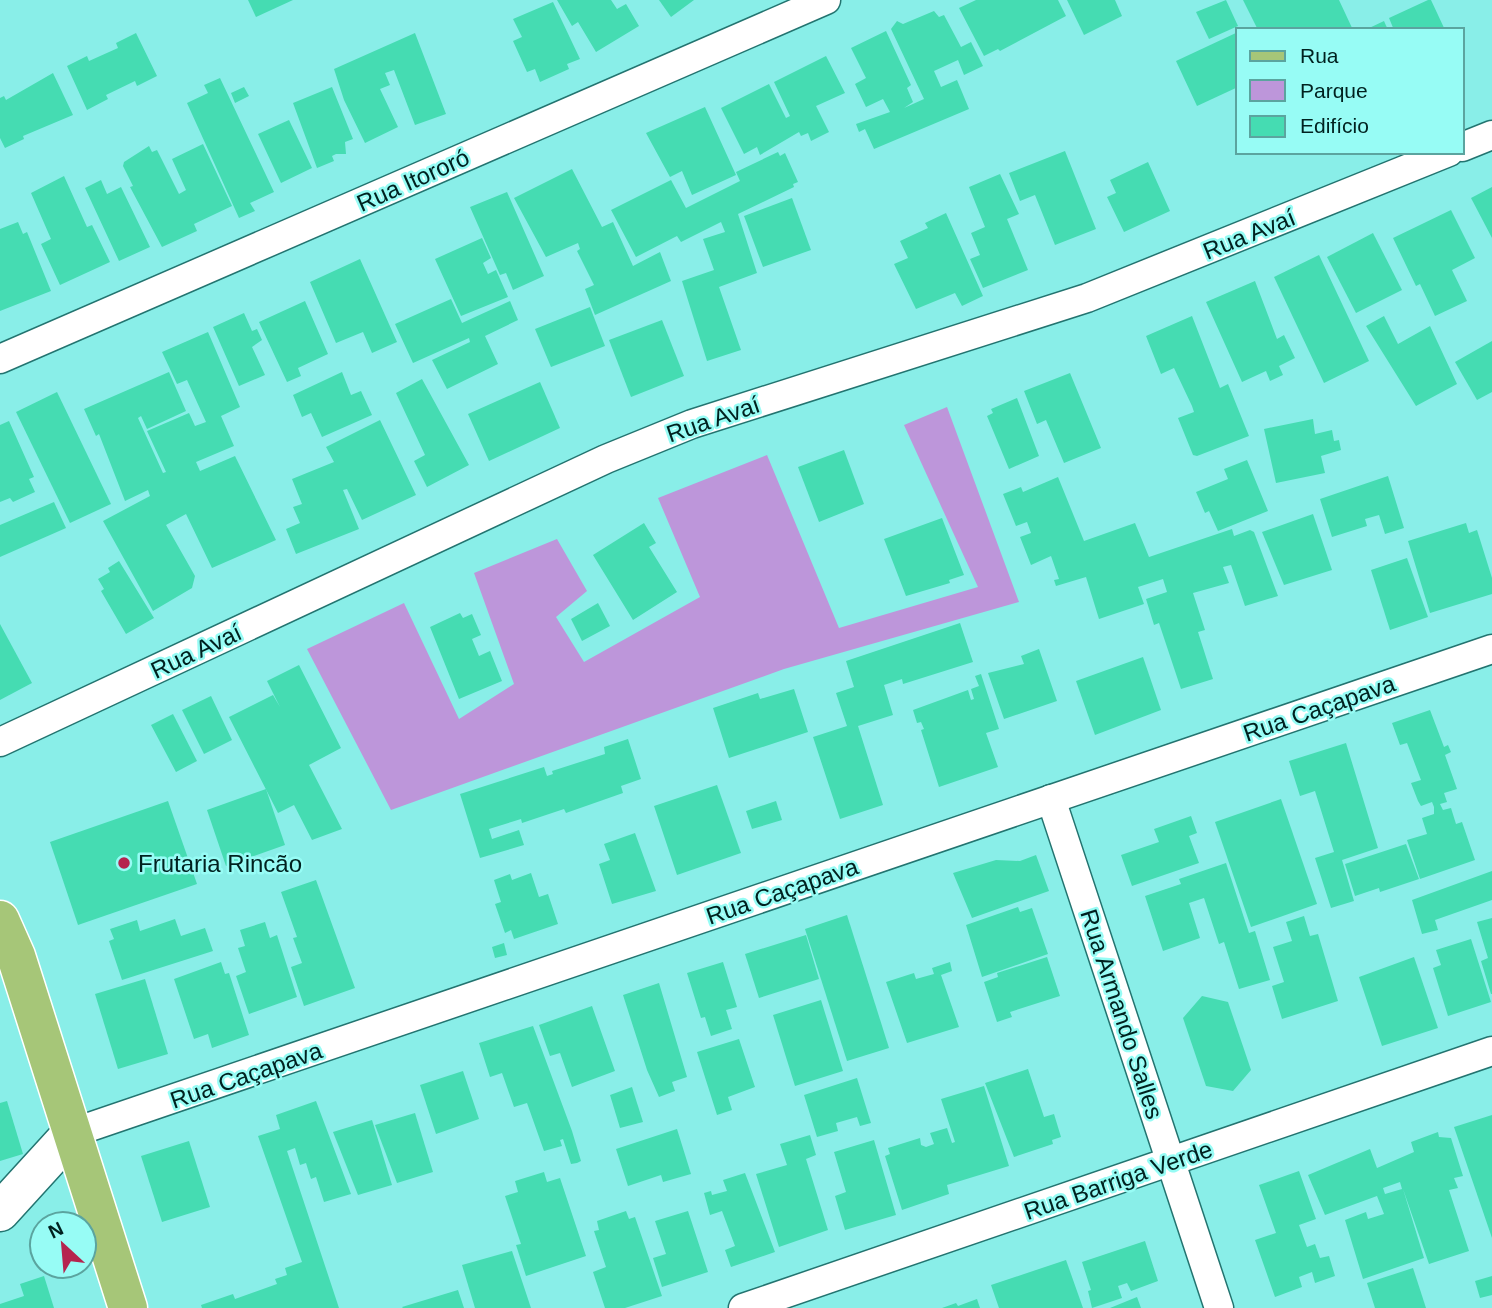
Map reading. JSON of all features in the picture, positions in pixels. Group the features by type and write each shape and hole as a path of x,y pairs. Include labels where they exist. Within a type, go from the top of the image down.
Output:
{"main road":[{"path":"0,920 16,956 128,1308"},
{"path":"0,1212 72,1133"}],"street":[{"name":"Rua Itororó","path":"0,359 826,0"},
{"path":"1464,146 1492,135"},
{"name":"Rua Avaí","path":"0,742 606,459 692,424 1087,298 1444,154"},
{"name":"Rua Caçapava","path":"72,1133 1492,649"},
{"name":"Rua Armando Salles","path":"1051,799 1219,1308"},
{"name":"Rua Barriga Verde","path":"743,1308 1492,1051"}],"green space":[{"path":"947,407 1019,602 784,669 391,810 307,649 404,603 459,719 514,684 474,573 557,539 587,591 556,617 584,662 700,597 658,498 767,455 839,628 978,587 904,425"}],"building":[{"path":"248,0 293,0 256,17"},
{"path":"557,0 611,0 617,9 626,4 639,26 596,52 578,22 572,26"},
{"path":"659,0 694,0 671,17"},
{"path":"976,0 1058,0 1066,16 1000,51 998,49 984,56 959,8"},
{"path":"1067,0 1115,0 1122,16 1084,35"},
{"path":"1226,0 1238,26 1209,39 1196,12"},
{"path":"1243,0 1339,0 1352,28 1257,28"},
{"path":"1431,0 1444,28 1393,28 1389,18"},
{"path":"553,2 580,59 567,64 569,69 540,82 535,69 527,72 513,41 522,37 513,19"},
{"path":"934,11 939,17 944,15 961,47 971,42 983,66 964,75 958,60 934,71 941,87 957,80 969,109 874,149 865,129 859,132 856,124 890,112 883,99 866,107 855,84 866,78 851,48 886,31 911,85 907,88 913,102 904,108 924,99 891,29 897,21 903,24"},
{"path":"1384,21 1387,28 1369,28"},
{"path":"136,33 157,76 137,86 135,81 106,95 108,99 87,110 67,66 87,56 89,61 118,48 116,43"},
{"path":"415,33 446,114 415,125 394,70 385,73 390,85 380,89 398,127 365,143 344,100 334,69"},
{"path":"1236,33 1236,88 1197,106 1176,61"},
{"path":"826,56 845,93 816,106 829,132 811,141 808,133 801,136 799,132 760,155 757,147 744,154 721,108 769,84 786,118 790,116 774,82"},
{"path":"53,73 73,115 23,136 24,139 5,148 0,138 0,98 4,96 6,100"},
{"path":"220,78 274,192 250,203 255,211 239,218 187,103 208,93 204,85"},
{"path":"244,87 249,96 235,103 231,93"},
{"path":"332,87 353,139 345,142 346,154 336,154 332,156 334,161 317,168 293,103"},
{"path":"705,107 736,175 692,195 682,171 670,177 646,133"},
{"path":"289,120 312,168 281,183 258,134"},
{"path":"203,144 232,206 194,224 197,231 162,247 130,187 133,186 123,166 124,162 149,146 152,152 157,150 179,194 186,190 172,159"},
{"path":"1065,151 1096,229 1055,245 1035,195 1020,201 1009,173"},
{"path":"778,152 780,156 785,153 798,182 793,184 794,187 738,214 757,273 719,287 741,350 707,361 682,281 714,270 703,239 725,232 721,222 681,242 677,236 636,257 611,210 671,180 686,208 740,181 736,172"},
{"path":"1148,162 1170,211 1124,232 1107,197 1116,193 1110,180"},
{"path":"572,169 602,227 613,222 633,266 660,252 671,281 595,315 585,289 594,285 577,251 580,249 578,243 546,257 514,198"},
{"path":"1000,174 1019,214 1007,219 1028,270 983,288 970,259 980,255 971,233 985,227 969,187"},
{"path":"64,176 87,227 92,225 110,262 60,285 41,244 51,239 31,193"},
{"path":"101,180 107,194 121,187 150,247 119,261 85,188"},
{"path":"1492,187 1492,238 1471,198"},
{"path":"507,192 544,276 513,290 506,273 500,275 470,207"},
{"path":"792,198 811,250 763,267 744,216"},
{"path":"1451,210 1475,258 1452,270 1467,301 1435,316 1420,284 1416,286 1393,238"},
{"path":"946,213 983,296 962,306 955,293 916,309 894,264 908,258 900,241 928,228 925,223"},
{"path":"18,222 23,234 27,232 51,291 0,311 0,229"},
{"path":"1373,233 1402,290 1356,313 1327,257"},
{"path":"482,238 491,258 483,263 488,274 496,270 508,297 461,316 435,259"},
{"path":"1319,255 1369,361 1324,383 1274,277"},
{"path":"360,259 397,342 372,353 363,332 336,343 310,282"},
{"path":"1255,281 1277,339 1284,335 1295,358 1279,366 1283,375 1270,381 1266,371 1242,382 1206,302"},
{"path":"451,299 462,323 510,301 518,320 485,336 498,364 447,389 432,360 470,342 469,338 413,363 395,324"},
{"path":"305,301 328,354 298,368 301,376 287,382 259,322"},
{"path":"590,307 605,346 551,367 535,329"},
{"path":"244,313 252,331 257,329 262,340 252,347 265,375 239,386 213,327"},
{"path":"1192,316 1220,388 1228,384 1249,436 1197,456 1193,455 1178,418 1194,412 1192,406 1174,368 1161,374 1146,336"},
{"path":"1384,316 1398,344 1430,326 1457,384 1416,406 1366,326"},
{"path":"662,320 684,376 631,397 609,340"},
{"path":"208,332 240,407 221,416 234,446 196,462 200,471 235,456 276,540 212,568 186,514 166,525 195,576 192,588 153,611 103,521 150,496 148,490 125,501 99,434 96,436 84,409 169,372 186,411 147,429 141,416 138,418 163,473 166,472 147,431 189,413 195,426 206,422 187,380 177,384 162,352"},
{"path":"1492,341 1492,392 1477,400 1455,362"},
{"path":"342,372 351,395 361,391 372,415 322,437 311,413 302,417 293,395"},
{"path":"1070,373 1101,448 1064,463 1046,420 1037,424 1024,391"},
{"path":"422,379 469,465 427,487 414,461 425,455 396,393"},
{"path":"540,382 560,428 489,461 468,414"},
{"path":"57,392 111,504 70,523 16,412"},
{"path":"1017,398 1039,456 1009,469 987,416 993,413 991,409"},
{"path":"1313,419 1315,434 1332,430 1334,441 1339,440 1341,450 1321,456 1325,473 1276,483 1264,429"},
{"path":"380,420 416,495 362,520 347,489 343,490 359,529 296,554 286,529 300,523 293,507 302,504 292,479 334,462 326,447"},
{"path":"9,421 34,477 29,479 35,492 13,502 10,498 0,502 0,425"},
{"path":"844,450 864,504 819,522 798,467"},
{"path":"1247,460 1268,511 1218,531 1209,511 1205,513 1196,492 1228,479 1224,469"},
{"path":"1388,476 1404,528 1385,534 1379,515 1365,519 1367,526 1332,537 1320,499"},
{"path":"1058,477 1084,541 1135,523 1149,557 1232,529 1234,536 1250,530 1254,532 1278,596 1245,606 1231,565 1223,567 1229,583 1193,593 1205,630 1198,632 1213,679 1181,689 1159,623 1154,625 1146,599 1167,592 1163,579 1138,587 1144,604 1099,619 1086,577 1056,586 1054,580 1059,579 1051,556 1031,565 1020,537 1031,533 1027,522 1016,526 1003,494 1021,487 1023,492"},
{"path":"54,502 66,528 0,557 0,525"},
{"path":"1313,514 1332,570 1284,585 1262,532"},
{"path":"942,518 964,575 949,580 950,583 906,596 884,539"},
{"path":"644,523 656,543 649,547 677,592 633,620 593,555"},
{"path":"1466,523 1469,533 1477,530 1492,578 1492,594 1430,613 1408,541"},
{"path":"1407,558 1428,617 1390,630 1371,570"},
{"path":"119,561 154,618 126,634 101,591 104,589 98,579 110,572 108,568"},
{"path":"598,603 610,626 582,641 571,619"},
{"path":"460,613 463,618 472,614 481,635 472,639 479,656 490,651 502,681 459,699 430,627"},
{"path":"960,623 973,662 903,684 902,679 884,685 893,715 858,726 883,805 840,819 813,737 847,726 836,693 854,687 846,661"},
{"path":"0,624 32,683 0,700"},
{"path":"1039,649 1057,701 1004,719 988,673 1024,664 1021,656"},
{"path":"1143,657 1161,710 1095,735 1076,681"},
{"path":"299,665 341,748 309,765 342,829 312,840 294,805 278,813 229,717 273,695 280,707 267,681"},
{"path":"981,674 999,729 986,733 998,767 939,787 921,730 924,729 921,722 917,723 913,710 968,690 971,700 974,699 971,689 979,686 975,676"},
{"path":"794,689 808,732 729,758 713,708 758,693 760,699"},
{"path":"211,696 232,740 204,754 182,710"},
{"path":"1430,710 1444,747 1448,745 1451,752 1445,755 1457,789 1444,793 1447,802 1440,804 1443,810 1451,808 1456,824 1462,822 1475,860 1420,879 1407,840 1427,834 1422,818 1434,814 1434,807 1432,802 1421,806 1418,801 1411,783 1421,780 1407,743 1400,745 1392,723"},
{"path":"173,714 197,761 176,772 151,725"},
{"path":"628,739 641,779 621,786 623,793 566,813 564,809 522,823 521,819 489,829 492,839 519,830 524,845 480,858 460,794 544,767 547,776 553,774 552,771 605,754 604,747"},
{"path":"1346,743 1378,848 1342,860 1354,901 1331,908 1315,858 1334,852 1315,791 1300,796 1289,761"},
{"path":"717,785 741,853 677,875 654,806"},
{"path":"266,789 285,845 226,866 207,810"},
{"path":"1281,799 1317,904 1251,927 1215,822"},
{"name":"Frutaria Rincão","path":"168,801 197,884 78,925 50,842"},
{"path":"776,801 782,820 752,829 746,811"},
{"path":"1191,816 1197,833 1189,836 1199,863 1132,886 1121,855 1159,842 1154,829"},
{"path":"635,833 656,891 612,904 599,864 610,860 604,844"},
{"path":"1406,844 1419,879 1380,892 1379,888 1355,896 1345,864"},
{"path":"1036,855 1049,891 972,918 953,873 996,860 1020,861"},
{"path":"1226,863 1249,933 1255,931 1270,980 1239,989 1224,942 1219,944 1204,898 1189,903 1200,938 1163,951 1145,896 1181,884 1179,879"},
{"path":"1492,871 1492,900 1435,920 1438,930 1422,934 1412,900"},
{"path":"531,873 539,897 548,894 558,924 514,939 511,930 505,933 495,904 501,902 494,880 510,874 512,880"},
{"path":"316,880 355,988 304,1006 291,967 302,963 293,938 297,937 281,892"},
{"path":"1018,907 1020,912 1032,908 1048,954 982,977 966,925"},
{"path":"847,915 889,1048 847,1061 805,929"},
{"path":"1304,916 1310,936 1318,934 1338,1001 1282,1019 1272,986 1284,982 1273,947 1292,941 1286,922"},
{"path":"1492,918 1491,994 1481,961 1488,958 1477,922"},
{"path":"175,919 181,936 205,928 213,951 122,980 109,941 114,939 110,929 137,920 140,931"},
{"path":"265,922 270,938 277,935 297,997 249,1014 236,976 246,972 238,948 245,946 240,930"},
{"path":"806,935 819,979 759,998 745,954"},
{"path":"1471,939 1491,1002 1448,1016 1433,968 1441,965 1436,950"},
{"path":"504,943 507,955 495,958 492,947"},
{"path":"1047,957 1060,996 1010,1012 1012,1017 997,1022 984,982 998,977 997,973"},
{"path":"1414,957 1438,1028 1382,1046 1359,977"},
{"path":"221,962 225,974 229,973 249,1035 212,1048 208,1034 194,1039 174,979"},
{"path":"723,962 737,1007 726,1010 732,1029 711,1036 705,1017 701,1018 687,973"},
{"path":"950,962 952,971 941,975 959,1027 907,1043 886,982 914,973 916,979 934,974 932,968"},
{"path":"145,979 168,1054 118,1069 95,994"},
{"path":"659,983 687,1077 672,1082 675,1091 659,1097 647,1070 623,995"},
{"path":"1202,996 1228,1002 1251,1070 1233,1091 1206,1086 1183,1018"},
{"path":"821,1000 843,1071 795,1086 773,1015"},
{"path":"592,1006 615,1071 572,1087 560,1053 550,1056 539,1025"},
{"path":"533,1026 572,1131 581,1161 577,1163 571,1164 563,1139 560,1140 562,1146 544,1151 527,1103 514,1107 502,1073 490,1077 479,1043"},
{"path":"739,1039 755,1087 728,1097 732,1110 717,1115 697,1052"},
{"path":"1028,1069 1044,1117 1054,1114 1061,1137 1052,1140 1053,1144 1014,1157 985,1083"},
{"path":"463,1071 479,1119 436,1134 420,1085"},
{"path":"857,1078 871,1123 860,1126 857,1117 836,1123 838,1131 817,1137 804,1095"},
{"path":"984,1086 1009,1166 947,1185 949,1194 902,1210 885,1156 890,1154 888,1148 920,1138 921,1145 926,1147 934,1144 930,1133 947,1128 952,1143 955,1142 941,1099"},
{"path":"632,1087 643,1122 620,1128 610,1095"},
{"path":"7,1101 23,1154 0,1161 0,1103"},
{"path":"316,1101 351,1194 324,1202 316,1177 311,1179 306,1163 300,1165 295,1148 287,1151 339,1308 202,1308 201,1305 233,1294 235,1299 277,1284 275,1279 287,1275 285,1268 302,1262 258,1136 280,1129 276,1115"},
{"path":"415,1113 433,1172 397,1183 375,1125"},
{"path":"1492,1115 1492,1238 1454,1127"},
{"path":"372,1120 392,1185 358,1195 333,1132"},
{"path":"677,1129 691,1174 663,1182 661,1175 628,1186 616,1149"},
{"path":"1438,1132 1439,1137 1451,1138 1463,1176 1454,1178 1458,1188 1449,1190 1469,1251 1429,1264 1403,1189 1424,1258 1363,1279 1345,1220 1366,1212 1368,1219 1384,1214 1377,1196 1325,1215 1308,1175 1370,1149 1377,1168 1414,1152 1411,1142","holes":["1400,1182 1402,1189 1385,1194 1383,1188"]},
{"path":"810,1135 816,1155 806,1159 828,1230 779,1247 756,1174 787,1165 780,1144"},
{"path":"874,1140 896,1215 845,1230 835,1196 846,1192 834,1152"},
{"path":"189,1141 210,1207 162,1222 141,1156"},
{"path":"1299,1171 1316,1219 1299,1225 1307,1247 1315,1244 1320,1258 1329,1256 1335,1276 1315,1283 1312,1272 1299,1277 1302,1287 1275,1297 1255,1240 1276,1233 1259,1185"},
{"path":"544,1172 547,1182 560,1178 586,1256 526,1276 516,1245 521,1244 505,1196 518,1192 515,1181"},
{"path":"745,1173 775,1252 731,1267 725,1250 735,1246 722,1211 710,1215 704,1193 711,1191 712,1195 727,1191 723,1180"},
{"path":"626,1211 629,1219 635,1217 662,1296 625,1308 605,1308 593,1272 606,1267 594,1231 599,1230 597,1221"},
{"path":"688,1211 708,1272 662,1287 653,1258 666,1254 655,1221"},
{"path":"1145,1241 1158,1281 1131,1291 1127,1283 1118,1286 1122,1298 1092,1308 1088,1291 1091,1290 1082,1262"},
{"path":"512,1251 531,1308 475,1308 462,1265"},
{"path":"1066,1260 1083,1308 999,1308 991,1285"},
{"path":"1413,1268 1426,1308 1375,1308 1367,1283"},
{"path":"1492,1276 1492,1295 1480,1298 1475,1281"},
{"path":"45,1280 54,1308 0,1308 0,1304 24,1296 20,1284"},
{"path":"458,1290 464,1308 402,1307"},
{"path":"1137,1297 1141,1308 1110,1308"},
{"path":"977,1299 980,1308 942,1308 956,1303 958,1306"}],"place":[{"name":"Frutaria Rincão","path":"124,863"}]}
